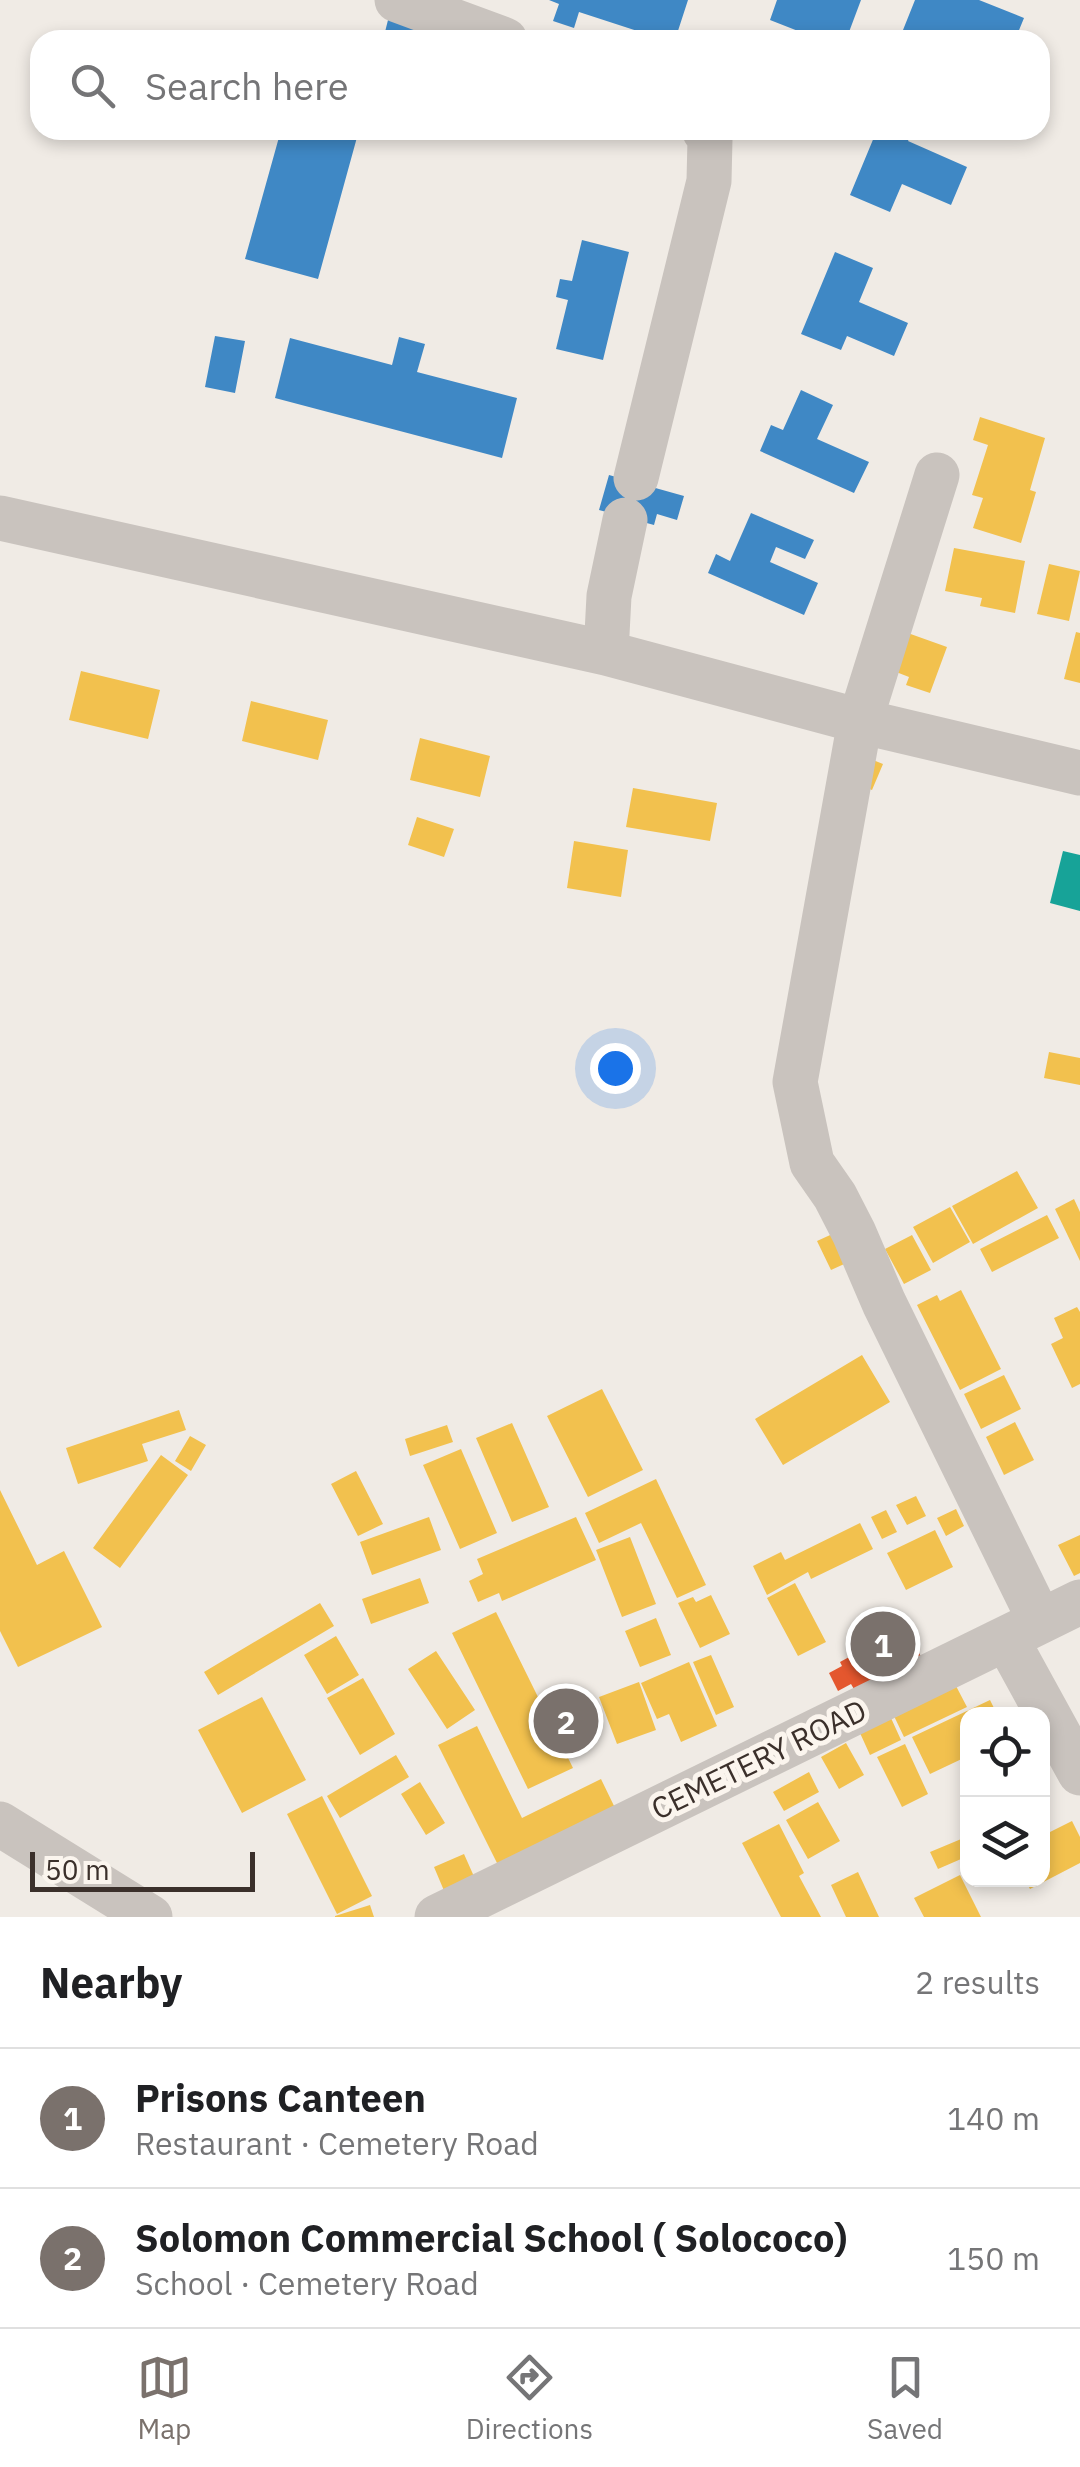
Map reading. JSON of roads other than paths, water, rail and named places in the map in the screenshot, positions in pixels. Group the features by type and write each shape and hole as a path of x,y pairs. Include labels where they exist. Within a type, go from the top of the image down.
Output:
{"street":[{"path":"396,0 478,30"},
{"path":"606,652 609,596 709,181 710,140"},
{"path":"937,475 860,721 796,1082 802,1128 812,1163 854,1233 1080,1774"},
{"path":"0,518 606,652 860,721 1080,773"},
{"name":"CEMETERY ROAD","path":"437,1917 1080,1602"},
{"path":"0,1824 150,1917"}],"place":[{"name":"Prisons Canteen","path":"883,1644"},
{"name":"Solomon Commercial School ( Solococo)","path":"566,1721"}]}
